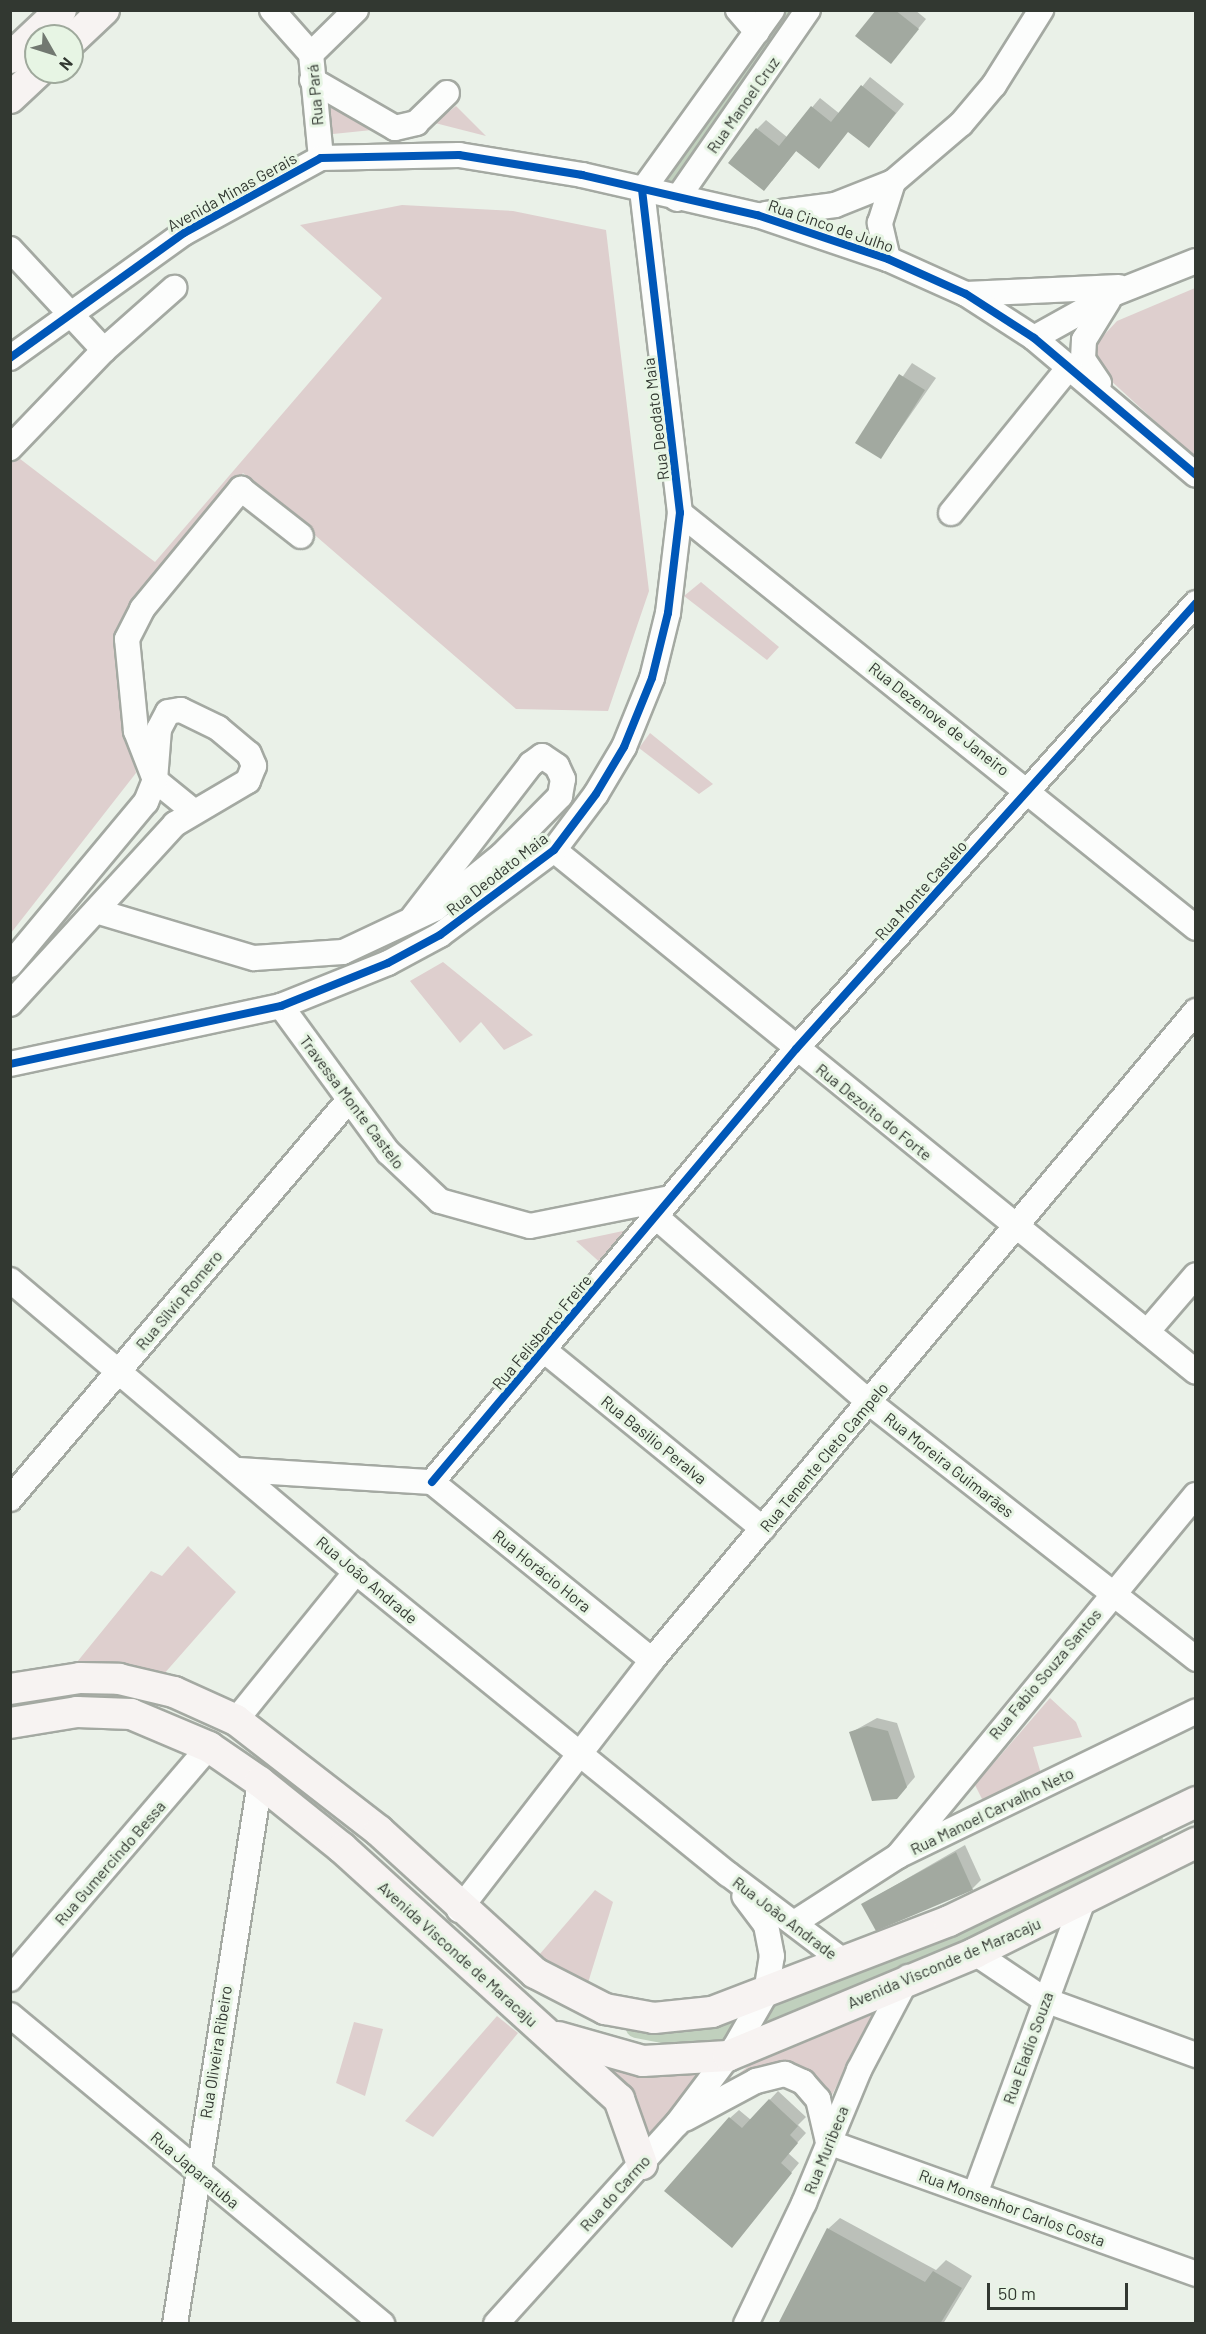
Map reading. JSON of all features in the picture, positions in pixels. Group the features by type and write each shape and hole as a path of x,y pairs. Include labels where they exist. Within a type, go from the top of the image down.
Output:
{"main road":[{"path":"10,58 61,10"},
{"path":"84,29 104,10"},
{"path":"10,98 25,84"},
{"name":"Avenida Visconde de Maracaju","path":"10,1689 80,1678 119,1679 174,1692 236,1720 379,1831 459,1910 535,1973 605,2009 682,2018 761,2002 843,1961 1001,1899 1187,1807"},
{"name":"Avenida Visconde de Maracaju","path":"10,1724 106,1711 170,1727 209,1747 260,1782 342,1848 543,2032 643,2061 732,2052 908,1977 975,1953 1082,1903 1193,1844"},
{"path":"1187,1807 1193,1844"},
{"path":"543,2032 619,2099 642,2164"}],"street":[{"name":"Rua Pará","path":"272,10 311,54 321,158"},
{"path":"311,54 356,10"},
{"path":"738,10 758,32"},
{"name":"Rua Manoel Cruz","path":"642,191 772,10"},
{"name":"Rua Manoel Cruz","path":"677,199 808,10"},
{"path":"757,215 835,205 893,182 987,93 1021,50 1041,10"},
{"path":"312,80 395,128 416,123 447,93"},
{"name":"Avenida Minas Gerais","path":"10,358 67,313 184,232 321,158 459,155 571,172 642,191"},
{"path":"888,259 880,223 893,182"},
{"name":"Rua Cinco de Julho","path":"642,191 757,215 888,259 966,294 1034,338 1105,393 1196,475"},
{"name":"Rua Deodato Maia","path":"10,1064 281,1006 388,963 440,935 554,850 596,794 637,719 668,614 680,513 642,191"},
{"path":"10,249 67,313 104,350"},
{"path":"1034,338 1123,289 1196,261"},
{"path":"10,448 104,350 174,288"},
{"path":"966,294 1123,289"},
{"path":"1105,393 1083,359 1084,340 1123,289"},
{"path":"951,513 1070,366"},
{"path":"192,810 155,780 136,732 127,674 127,639 142,609 241,489 300,536"},
{"name":"Rua Dezenove de Janeiro","path":"680,513 1030,791 1196,928"},
{"name":"Rua Monte Castelo","path":"663,1207 796,1049 1030,791 1196,603"},
{"path":"10,965 138,813 155,780 156,741 170,710 189,713 236,741 253,761 250,778 192,810 10,1004"},
{"path":"96,911 254,958 343,952 413,917 435,909 502,855 560,796 563,779 557,766 542,756 531,764 413,917"},
{"name":"Rua Dezoito do Forte","path":"554,850 1196,1372"},
{"name":"Travessa Monte Castelo","path":"281,1006 348,1101 404,1172 460,1210 530,1226 663,1207"},
{"name":"Rua Tenente Cleto Campelo","path":"459,1910 652,1660 870,1403 1196,1011"},
{"name":"Rua Sílvio Romero","path":"10,1499 348,1101"},
{"name":"Rua Felisberto Freire","path":"432,1482 545,1351 663,1207"},
{"name":"Rua Moreira Guimarães","path":"663,1207 870,1403 1196,1659"},
{"path":"1148,1332 1196,1275"},
{"name":"Rua João Andrade","path":"10,1280 239,1470 356,1572 728,1874 843,1961"},
{"name":"Rua Basilio Peralva","path":"545,1351 763,1529"},
{"path":"239,1470 432,1482"},
{"name":"Rua Horácio Hora","path":"432,1482 652,1660"},
{"name":"Rua Fabio Souza Santos","path":"898,1856 1112,1593 1196,1495"},
{"path":"236,1720 356,1572"},
{"name":"Rua Manoel Carvalho Neto","path":"794,1923 898,1856 1196,1710"},
{"name":"Rua Gumercindo Bessa","path":"10,1979 209,1747"},
{"name":"Rua Manoel Carvalho Neto","path":"958,1780 974,1817"},
{"name":"Rua Oliveira Ribeiro","path":"175,2324 196,2172 260,1782"},
{"name":"Rua João Andrade","path":"728,1874 770,1935 761,2002"},
{"name":"Rua Eladio Souza","path":"975,2194 1082,1903"},
{"path":"975,1953 1045,2000 1196,2055"},
{"name":"Rua Muribeca","path":"746,2324 828,2142 908,1977"},
{"name":"Rua do Carmo","path":"496,2324 677,2124 732,2052 761,2002"},
{"name":"Rua Japaratuba","path":"10,2015 196,2172 382,2324"},
{"path":"677,2124 756,2081 785,2074 813,2092 828,2142"},
{"name":"Rua Monsenhor Carlos Costa","path":"828,2142 1196,2274"}],"shaded area":[{"path":"326,101 372,130 333,134"},
{"path":"456,106 486,136 435,123"},
{"path":"402,205 513,211 606,230 649,591 608,711 516,709 243,473 129,607 115,665 136,773 11,933 11,452 155,562 382,298 300,225"},
{"path":"1195,288 1195,458 1096,367 1092,348 1117,321"},
{"path":"701,582 779,647 767,660 684,596"},
{"path":"650,733 713,784 699,794 639,748"},
{"path":"443,962 533,1035 504,1050 481,1022 460,1043 410,981"},
{"path":"637,1228 604,1266 576,1241"},
{"path":"188,1546 236,1592 163,1675 77,1662 151,1571 162,1576"},
{"path":"1050,1698 1076,1722 1082,1737 1033,1747 1042,1777 984,1803 975,1785"},
{"path":"595,1890 613,1902 587,1986 539,1955"},
{"path":"895,1997 865,2029 827,2105 818,2088 735,2077 763,2054"},
{"path":"497,2016 518,2033 433,2137 405,2121"},
{"path":"354,2022 383,2029 365,2096 336,2083"},
{"path":"596,2063 711,2066 645,2144 635,2104"}],"building":[{"path":"876,10 895,10 919,29 891,64 855,36"},
{"path":"861,85 896,113 869,148 848,132 819,169 796,151 764,191 728,163 756,128 779,146 811,106 831,122"},
{"path":"899,374 925,390 881,459 855,443"},
{"path":"867,1726 888,1731 907,1787 897,1799 872,1801 849,1732"},
{"path":"956,1852 973,1890 876,1931 861,1904"},
{"path":"769,2099 798,2126 790,2135 798,2143 781,2163 792,2173 732,2248 664,2191 729,2117 742,2128"},
{"path":"827,2228 925,2282 933,2271 962,2288 940,2324 778,2324"}],"waterway":[{"path":"667,183 790,10"},
{"path":"636,2028 668,2034 727,2029 782,2010 1155,1844"}],"cycle path":[{"path":"10,358 184,233 321,158 459,155 582,175 757,215 888,259 966,294 1034,338 1196,475"},
{"path":"10,1064 281,1006 388,963 440,935 554,850 596,794 624,747 652,678 668,613 680,513 642,191"},
{"path":"432,1482 796,1049 1196,603"}]}
